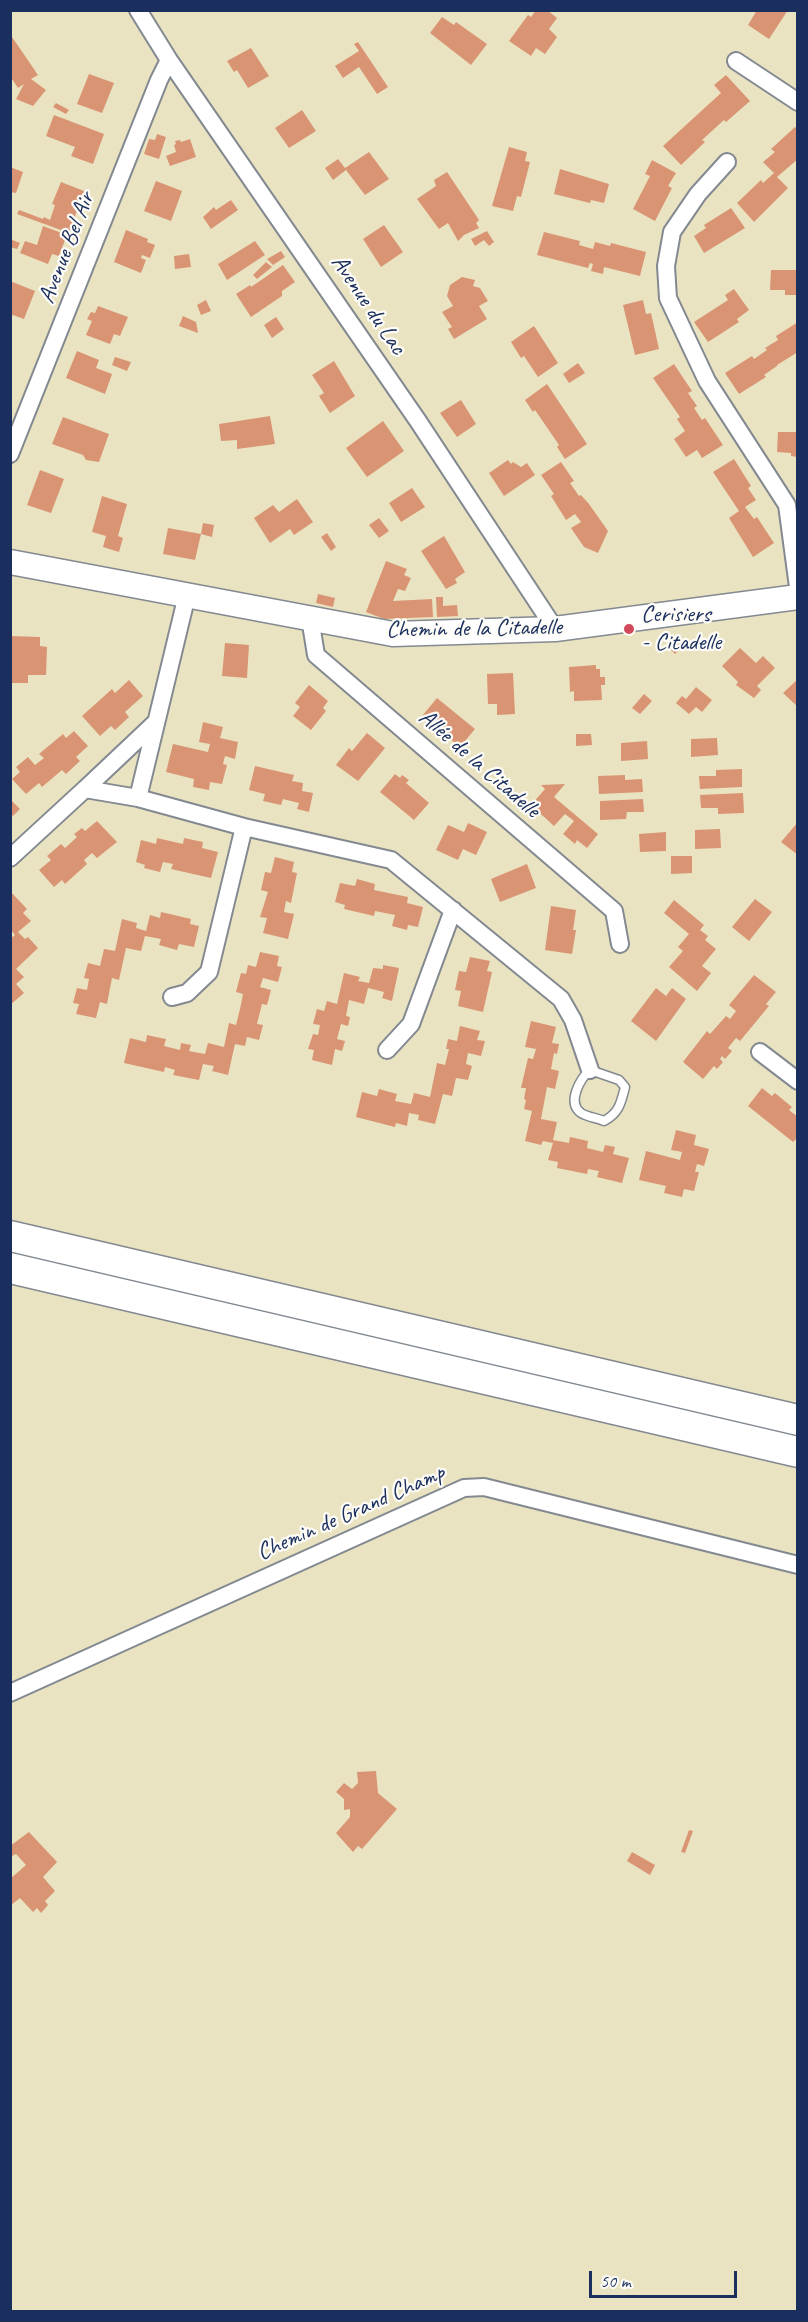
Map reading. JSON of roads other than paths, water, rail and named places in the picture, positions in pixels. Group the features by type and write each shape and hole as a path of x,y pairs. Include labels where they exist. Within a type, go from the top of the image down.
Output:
{"highway":[{"path":"10,1236 798,1420"},
{"path":"10,1268 798,1452"}],"street":[{"name":"Avenue du Lac","path":"138,10 169,60 412,412 555,629"},
{"name":"Avenue Bel Air","path":"10,454 169,60"},
{"path":"736,61 798,102"},
{"path":"728,162 698,194 672,232 666,266 668,298 707,381 787,505 798,587"},
{"name":"Chemin de la Citadelle","path":"10,562 393,634 555,629 798,597"},
{"path":"138,798 187,595"},
{"name":"Allée de la Citadelle","path":"310,618 316,655 614,911 620,944"},
{"path":"10,858 156,722"},
{"path":"85,789 138,798 244,827 391,860 561,999 573,1020 590,1070"},
{"path":"172,997 187,993 209,972 244,827"},
{"path":"387,1050 411,1024 453,910"},
{"path":"760,1052 798,1081"},
{"name":"Chemin de Grand Champ","path":"10,1693 464,1488 484,1487 798,1565"}],"lane":[{"path":"590,1070 619,1080 625,1087 620,1108 614,1116 604,1121 580,1112 576,1106 575,1096 580,1079 590,1070"}],"place":[{"name":"Cerisiers - Citadelle","path":"629,629"}]}
